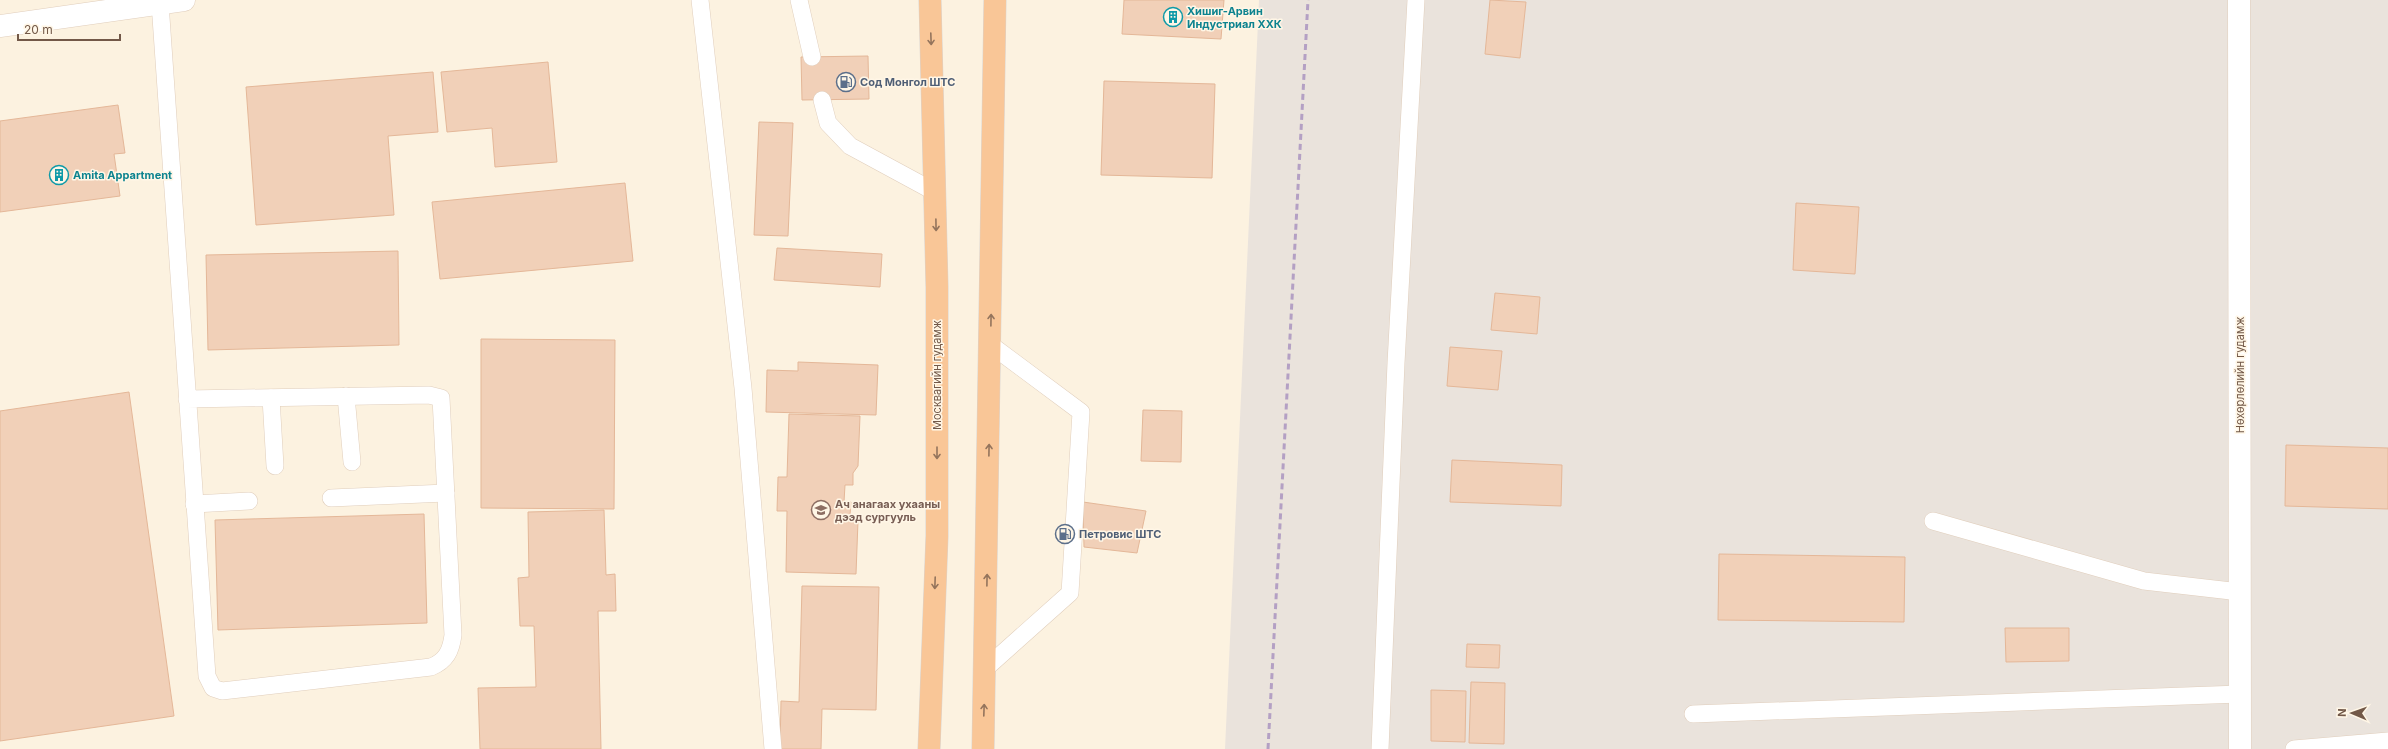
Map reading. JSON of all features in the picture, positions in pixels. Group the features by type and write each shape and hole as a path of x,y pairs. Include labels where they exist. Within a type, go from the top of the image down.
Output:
{"highway":[{"name":"Москвагийн гудамж","path":"929,749 937,536 937,287 930,0"},
{"path":"983,749 986,668 995,0"}],"street":[{"path":"0,26 184,0"},
{"name":"Нөхөрлөлийн гудамж","path":"2239,0 2240,749"}],"lane":[{"path":"700,0 743,388 773,749"},
{"path":"799,0 812,57"},
{"path":"1380,749 1396,363 1416,0"},
{"path":"160,3 194,504 207,676 213,688 222,691 431,667 442,662 451,648 453,634 441,398 429,394 187,399"},
{"path":"822,100 828,123 850,146 935,192"},
{"path":"986,668 1070,593 1081,412 991,345"},
{"path":"346,396 352,462"},
{"path":"271,398 275,466"},
{"path":"331,498 446,493"},
{"path":"194,504 249,501"},
{"path":"1933,521 2144,581 2240,592"},
{"path":"1693,714 2240,694"},
{"path":"2294,749 2388,741"}],"shaded area":[{"path":"1259,0 2388,0 2388,749 1225,749"}],"building":[{"name":"Хишиг-Арвин Индустриал ХХК","path":"1124,0 1224,0 1221,39 1122,34"},
{"path":"1490,0 1526,2 1520,58 1485,54"},
{"path":"868,56 869,99 802,100 801,57"},
{"path":"548,62 557,162 495,167 492,128 447,132 441,72"},
{"path":"433,72 438,132 388,136 394,215 256,225 246,87"},
{"path":"1104,81 1215,84 1212,178 1101,175"},
{"name":"Amita Appartment","path":"118,105 125,153 114,154 120,196 0,212 0,121"},
{"path":"759,122 793,123 788,236 754,235"},
{"path":"625,183 633,261 440,279 432,202"},
{"path":"1796,203 1859,207 1855,274 1793,270"},
{"path":"777,248 882,254 880,287 774,280"},
{"path":"398,251 399,345 208,350 206,255"},
{"path":"1495,293 1540,297 1537,334 1491,330"},
{"path":"481,339 615,340 614,509 481,508"},
{"path":"1450,347 1502,351 1498,390 1447,386"},
{"path":"798,362 878,365 876,415 766,412 767,370 798,371"},
{"path":"129,392 174,716 0,741 0,411"},
{"path":"1143,410 1182,411 1181,462 1141,461"},
{"path":"789,414 860,416 858,466 853,473 853,485 845,485 844,502 851,502 850,515 858,521 856,574 786,572 787,511 777,511 778,477 787,477"},
{"path":"2286,445 2388,448 2388,509 2285,506"},
{"path":"1452,460 1562,465 1561,506 1450,502"},
{"path":"1083,502 1146,511 1137,553 1084,547"},
{"path":"604,510 606,575 615,574 616,611 598,611 601,749 480,749 478,688 536,687 534,626 520,626 518,578 529,577 528,512"},
{"path":"424,514 427,623 218,630 215,520"},
{"path":"1719,554 1905,557 1904,622 1718,620"},
{"path":"802,586 879,587 876,710 822,709 821,749 780,749 781,701 799,702"},
{"path":"2005,628 2069,628 2069,661 2006,662"},
{"path":"1467,644 1500,645 1499,668 1466,667"},
{"path":"1471,682 1505,683 1504,744 1469,743"},
{"path":"1431,690 1466,691 1465,742 1431,741"}],"railway":[{"path":"1268,749 1308,0"}],"place":[{"name":"Хишиг-Арвин Индустриал ХХК","path":"1173,17"},
{"name":"Сод Монгол ШТС","path":"846,82"},
{"name":"Amita Appartment","path":"59,175"},
{"name":"Ач анагаах ухааны дээд сургууль","path":"821,510"},
{"name":"Петровис ШТС","path":"1065,534"}]}
